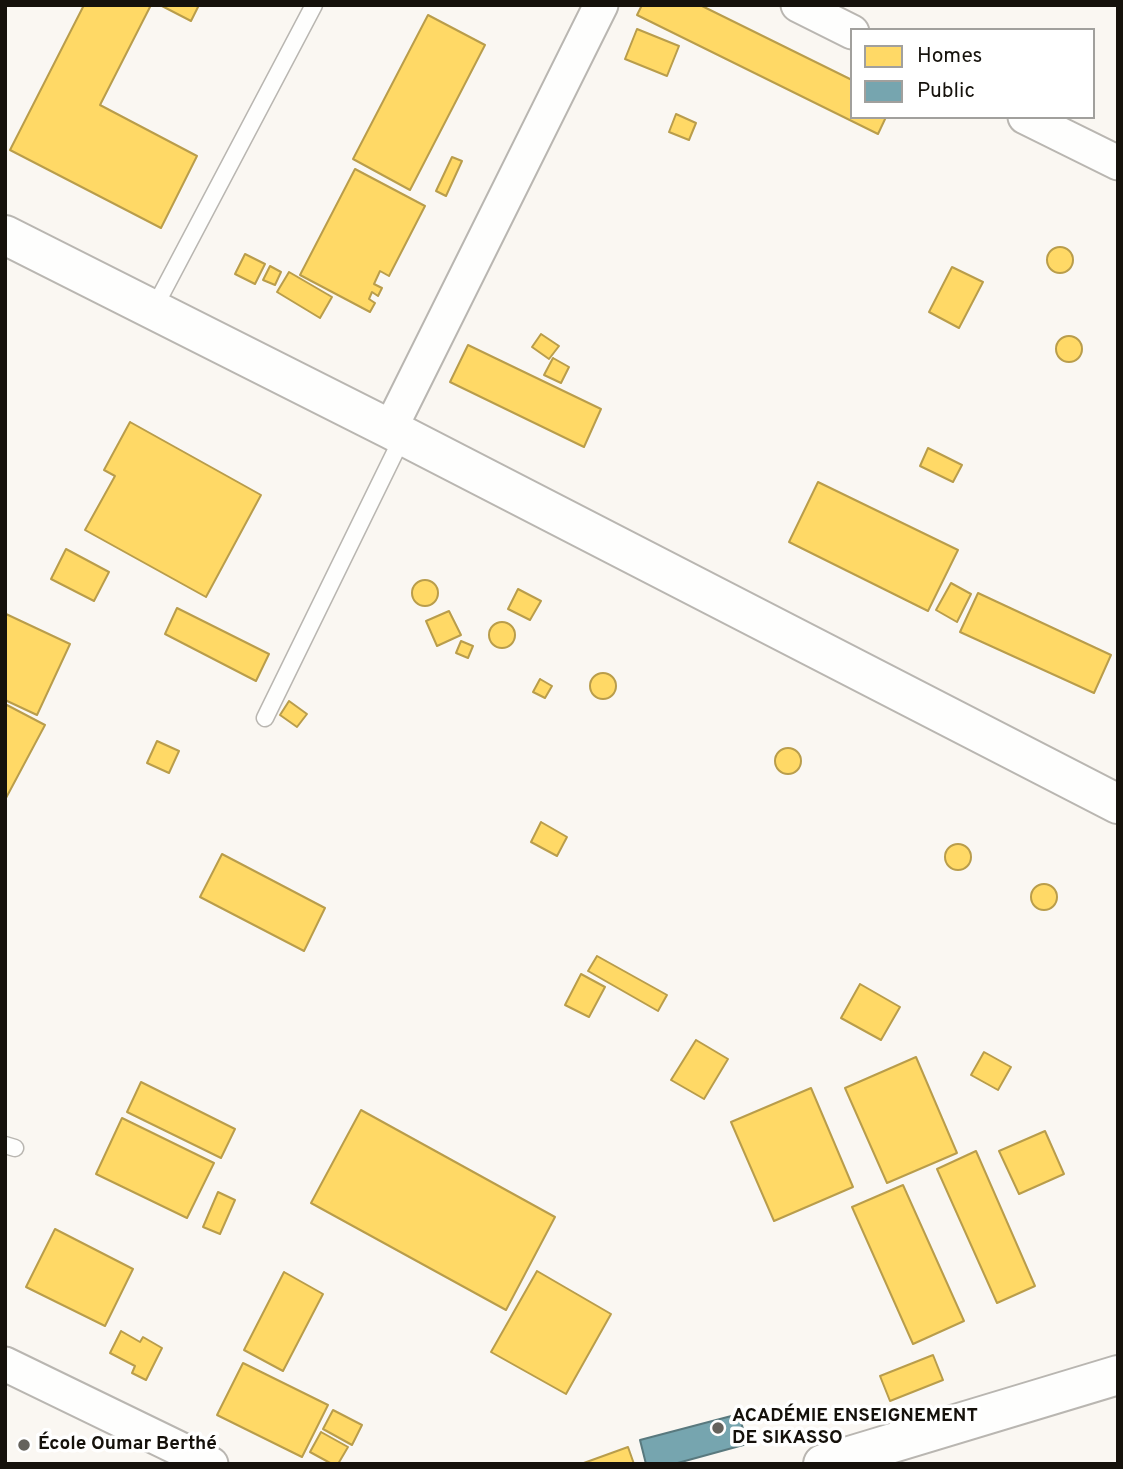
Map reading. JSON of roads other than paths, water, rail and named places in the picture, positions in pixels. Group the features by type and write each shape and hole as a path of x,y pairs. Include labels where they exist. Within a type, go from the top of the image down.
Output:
{"street":[{"path":"396,433 601,5"},
{"path":"798,5 850,31"},
{"path":"1029,119 1118,163"},
{"path":"5,235 1118,804"},
{"path":"5,1364 211,1464"},
{"path":"822,1464 1118,1376"}],"lane":[{"path":"153,310 314,5"},
{"path":"265,718 396,433"}],"place":[{"name":"ACADÉMIE ENSEIGNEMENT DE SIKASSO","path":"718,1428"},
{"name":"École Oumar Berthé","path":"24,1445"}]}
